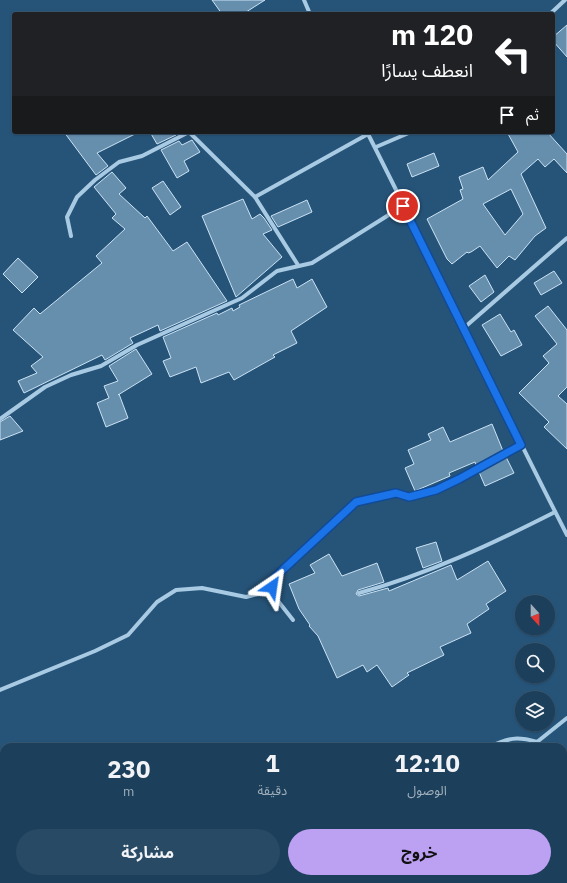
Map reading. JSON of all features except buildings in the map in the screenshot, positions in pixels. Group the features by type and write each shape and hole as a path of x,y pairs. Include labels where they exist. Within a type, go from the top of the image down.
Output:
{"street":[{"path":"304,0 309,12"},
{"path":"552,12 565,0"},
{"path":"71,236 67,217 77,197 95,180 119,162 142,156 185,134"},
{"path":"191,134 255,197 298,265"},
{"path":"255,197 365,134"},
{"path":"368,134 376,147 403,206 465,327 521,445 567,535"},
{"path":"376,147 407,134"},
{"path":"0,419 46,387 71,375 101,366 137,345 242,298 277,271 312,263 403,206"},
{"path":"465,327 567,238"},
{"path":"293,620 278,601 272,587 274,578 356,502 396,493 409,497 436,490 521,445"},
{"path":"359,593 435,569 509,536 555,512"},
{"path":"0,690 16,685 128,635 157,602 176,590 202,588 246,597 262,593 272,587"},
{"path":"498,743 507,739 525,739 537,742 567,718"}],"route":[{"path":"272,587 274,578 343,512 356,502 396,493 409,497 436,490 521,445 465,327 403,206"}]}
